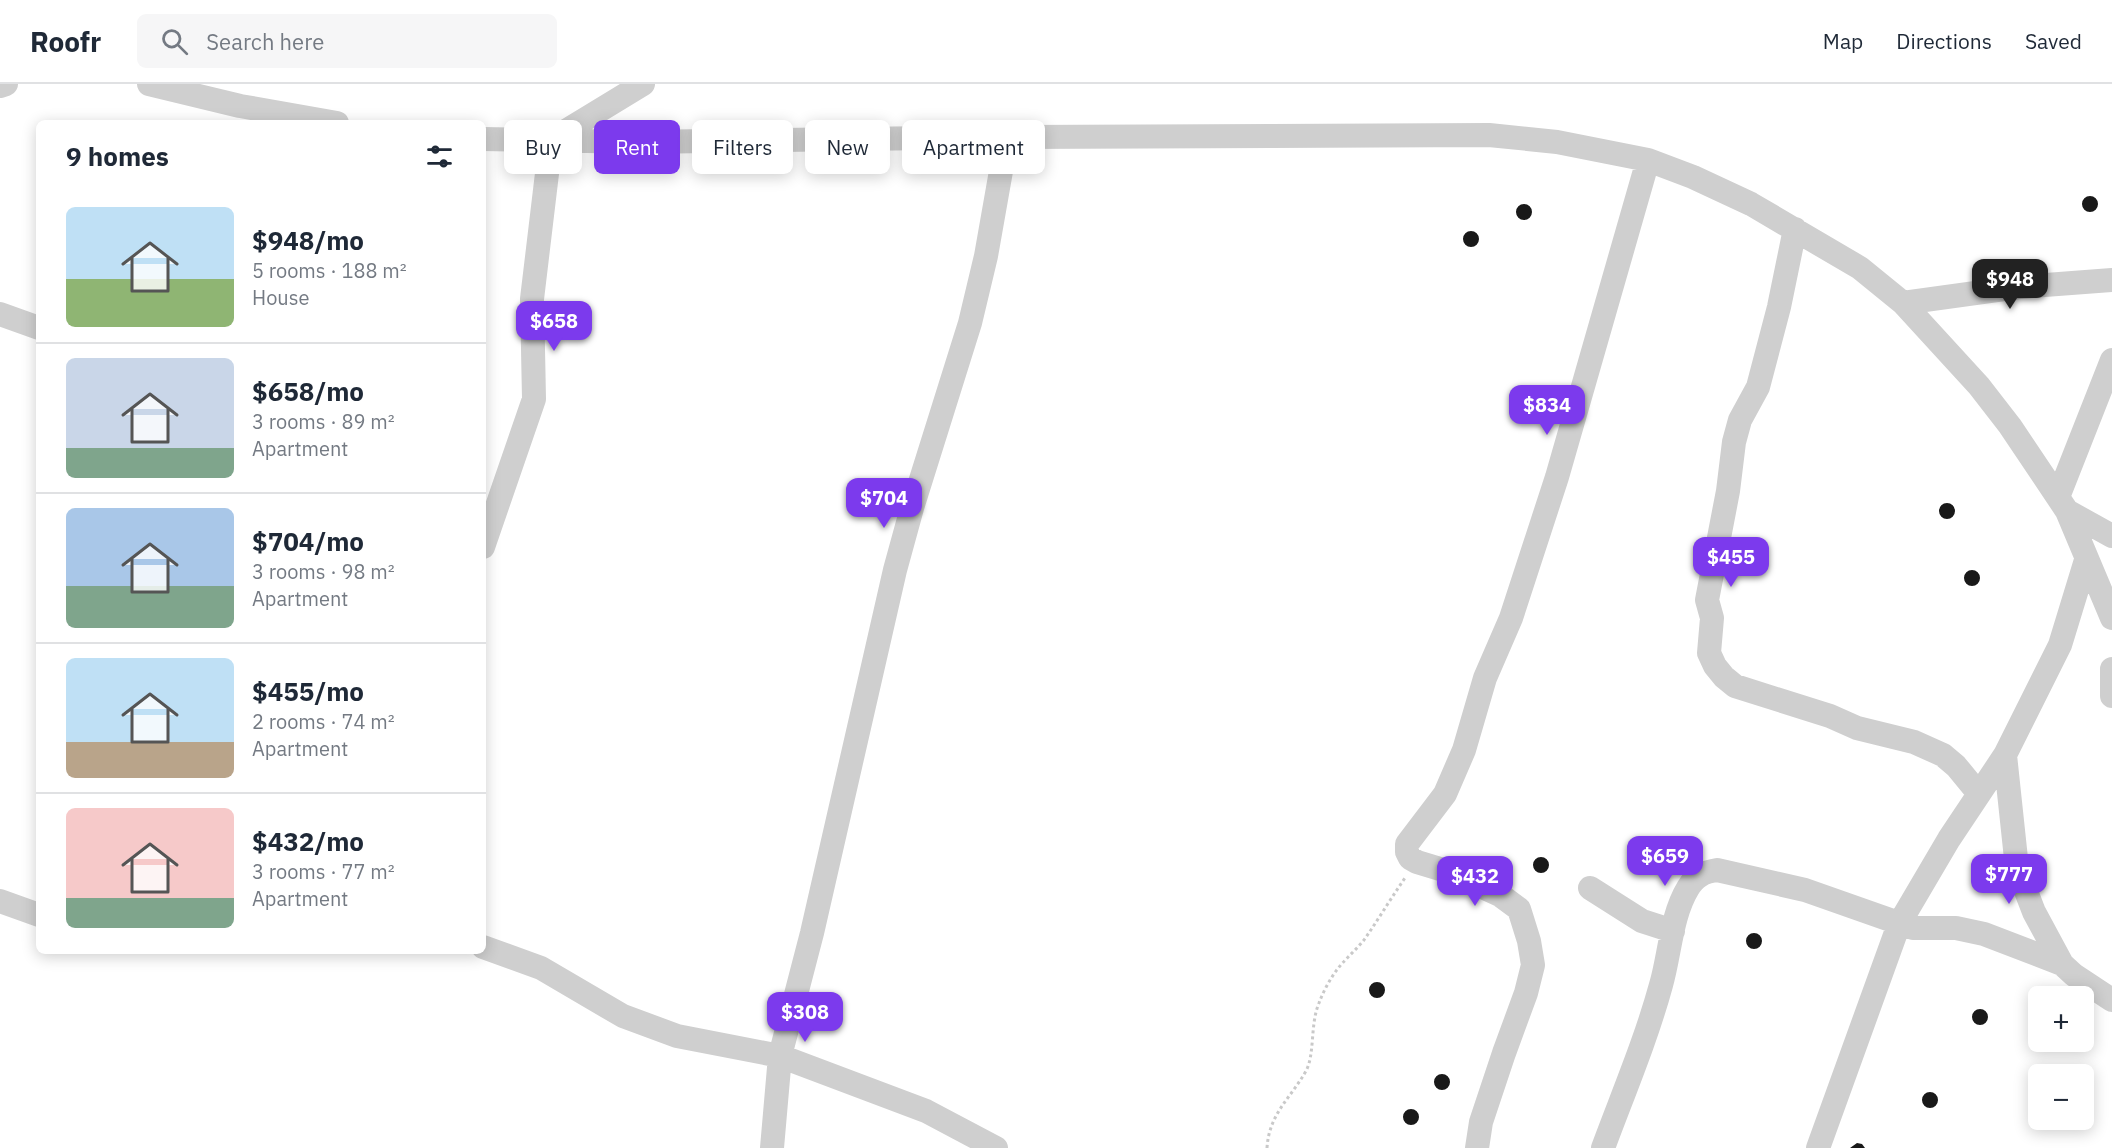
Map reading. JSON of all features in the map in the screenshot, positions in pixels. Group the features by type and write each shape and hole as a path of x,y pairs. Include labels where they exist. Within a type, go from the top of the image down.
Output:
{"street":[{"path":"0,86 6,84"},
{"path":"149,84 240,105 322,120"},
{"path":"582,121 643,84"},
{"path":"1045,137 1489,135 1557,142 1648,160 1694,177 1751,204 1860,268 1903,303 1979,386 2010,426 2062,504 2112,618"},
{"path":"582,141 902,138"},
{"path":"486,140 504,140"},
{"path":"1477,1148 1484,1112 1526,993 1533,965 1529,941 1519,909 1500,895 1450,872 1410,858 1407,844 1445,794 1464,750 1485,678 1510,618 1557,477 1648,160"},
{"path":"486,538 534,399 532,299 546,174"},
{"path":"772,1148 780,1056 812,933 895,570 970,323 986,255 1000,174"},
{"path":"1795,229 1779,307 1758,387 1740,420 1734,442 1728,491 1707,600 1713,618 1709,653 1715,666 1735,686 1830,716 1857,728 1914,742 1943,755 1956,766 1979,794"},
{"path":"1903,303 2019,287 2112,280"},
{"path":"0,314 36,327"},
{"path":"2062,504 2112,360"},
{"path":"2062,504 2112,536"},
{"path":"1818,1148 1899,924 1949,839 2005,755 2060,645 2086,560"},
{"path":"2112,669 2112,696"},
{"path":"2005,755 2017,868 2034,912 2062,964 2074,975 2112,1000"},
{"path":"1603,1148 1661,985 1673,931 1687,888 1704,872 1717,870 1805,890 1913,928 1956,927 1984,934 2062,964"},
{"path":"1590,888 1642,921 1673,931"},
{"path":"0,901 36,914"},
{"path":"486,948 541,968 623,1016 677,1036 780,1056 926,1111 996,1148"}],"path":[{"path":"1267,1148 1272,1122 1306,1070 1310,1060 1315,1017 1326,987 1336,970 1363,941 1417,862"}],"building":[{"path":"2090,196 2096,198 2098,204 2096,210 2090,212 2084,210 2082,204 2084,198"},
{"path":"1524,204 1530,206 1532,212 1530,218 1524,220 1518,218 1516,212 1518,206"},
{"path":"1471,231 1477,233 1479,239 1477,245 1471,247 1465,245 1463,239 1465,233"},
{"path":"1947,503 1953,505 1955,511 1953,517 1947,519 1941,517 1939,511 1941,505"},
{"path":"1972,570 1978,572 1980,578 1978,584 1972,586 1966,584 1964,578 1966,572"},
{"path":"1541,857 1547,859 1549,865 1547,871 1541,873 1535,871 1533,865 1535,859"},
{"path":"1754,933 1760,935 1762,941 1760,947 1754,949 1748,947 1746,941 1748,935"},
{"path":"1377,982 1383,984 1385,990 1383,996 1377,998 1371,996 1369,990 1371,984"},
{"path":"1980,1009 1986,1011 1988,1017 1986,1023 1980,1025 1974,1023 1972,1017 1974,1011"},
{"path":"1442,1074 1448,1076 1450,1082 1448,1088 1442,1090 1436,1088 1434,1082 1436,1076"},
{"path":"1930,1092 1936,1094 1938,1100 1936,1106 1930,1108 1924,1106 1922,1100 1924,1094"},
{"path":"1411,1109 1417,1111 1419,1117 1417,1123 1411,1125 1405,1123 1403,1117 1405,1111"},
{"path":"1857,1143 1862,1144 1865,1148 1850,1148"}]}
